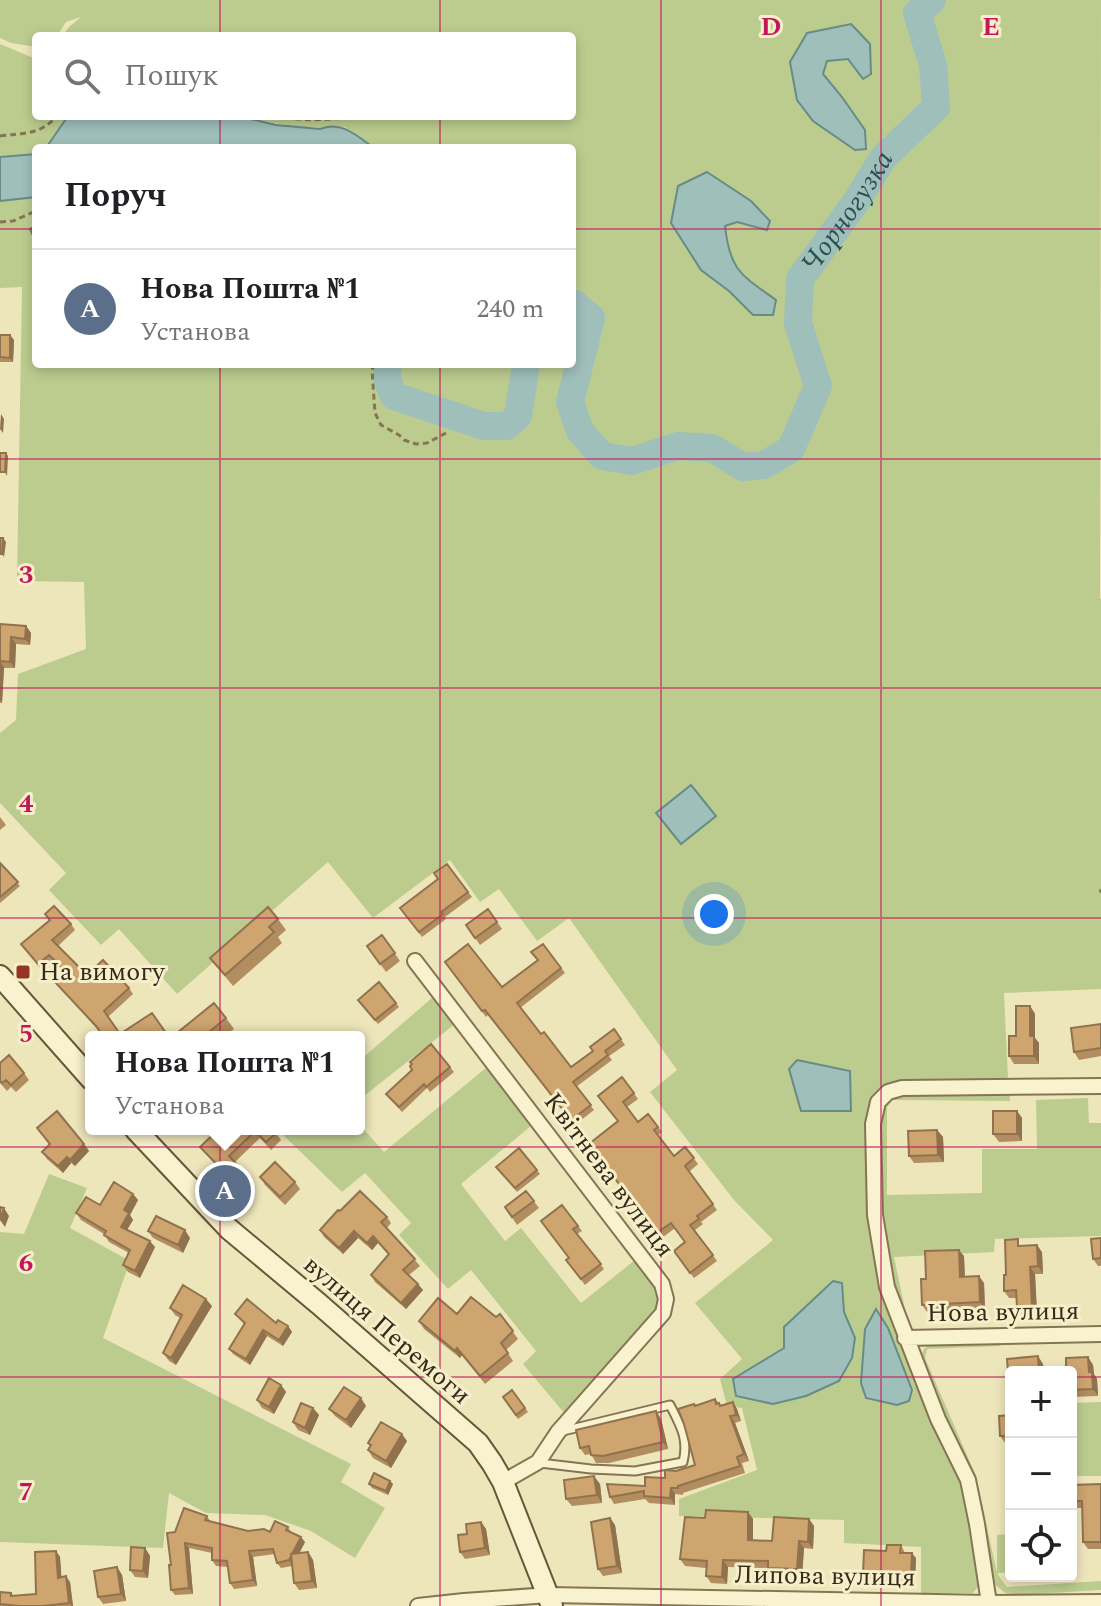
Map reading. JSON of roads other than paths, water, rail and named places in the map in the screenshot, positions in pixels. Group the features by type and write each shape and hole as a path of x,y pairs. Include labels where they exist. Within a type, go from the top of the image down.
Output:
{"main road":[{"path":"0,976 85,1072"},
{"name":"вулиця Перемоги","path":"141,1135 229,1229 478,1443 503,1482 550,1601"}],"street":[{"name":"Квітнева вулиця","path":"415,961 662,1284 666,1299 663,1313 558,1432 538,1462 503,1482"},
{"path":"989,1603 968,1480 938,1419 887,1287 875,1215 873,1124 878,1102 888,1092 902,1088 1101,1086"},
{"name":"Нова вулиця","path":"905,1338 1101,1334"},
{"name":"Липова вулиця","path":"418,1606 464,1601 1101,1602"}],"lane":[{"path":"538,1462 635,1471 683,1462 686,1449 682,1429 670,1405 558,1432"}],"water":[{"path":"851,24 870,44 871,74 863,79 848,59 827,61 823,74 865,130 866,149 855,150 813,121 797,100 790,62 807,33"},
{"path":"65,120 255,120 320,129 335,126 355,134 369,144 49,144"},
{"path":"32,154 32,197 0,201 0,157"},
{"path":"707,172 751,201 770,221 767,230 737,222 725,226 734,263 746,277 776,300 773,315 753,315 729,291 701,270 671,223 678,186"},
{"path":"691,785 716,816 681,844 656,813"},
{"path":"797,1060 850,1071 851,1111 801,1111 789,1069"},
{"path":"833,1281 842,1283 844,1312 855,1338 852,1358 839,1381 806,1396 773,1404 736,1396 733,1379 784,1348 784,1327"},
{"path":"876,1309 888,1328 912,1390 909,1401 897,1405 866,1398 861,1383 865,1329"}],"waterway":[{"name":"Чорногузка","path":"576,305 591,318 570,402 580,431 602,456 632,461 678,446 712,448 743,467 764,465 791,449 818,386 798,323 800,279 858,199 883,158 936,107 933,65 917,13 932,0"},
{"name":"Чорногузка","path":"388,368 387,376 394,396 484,426 507,426 518,416 525,368"}],"place":[{"name":"На вимогу","path":"23,972"},
{"name":"Нова Пошта №1","path":"225,1191"}]}
